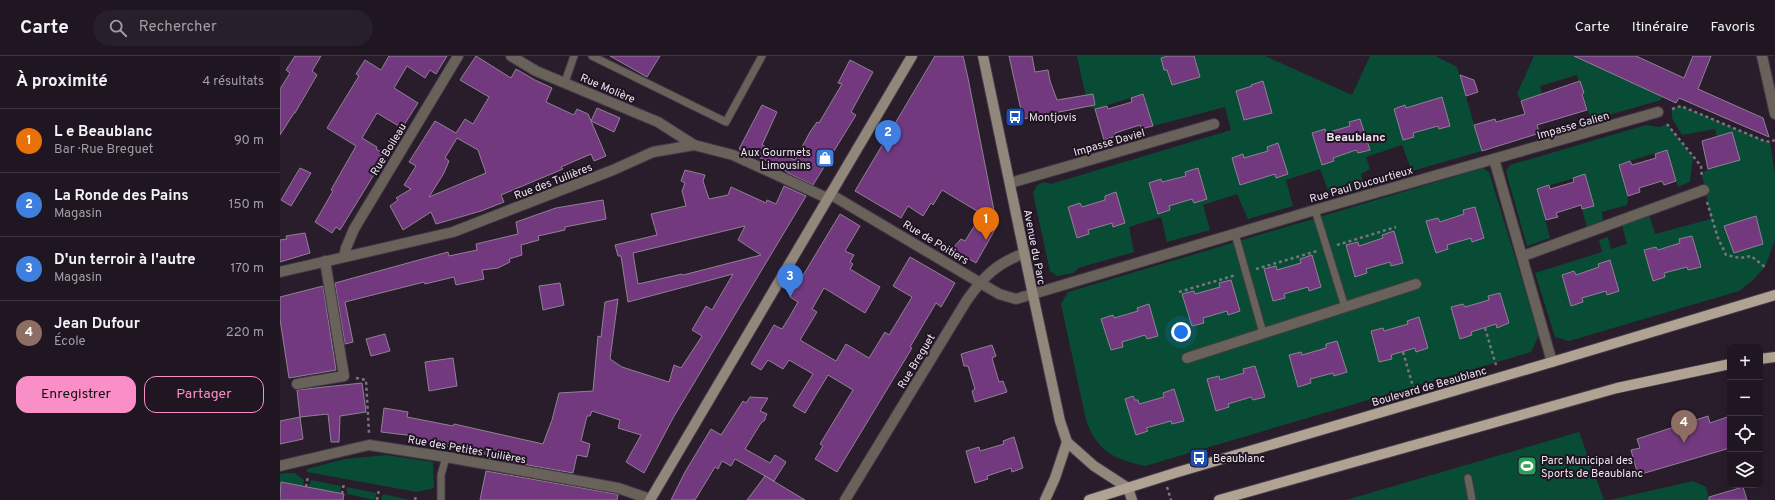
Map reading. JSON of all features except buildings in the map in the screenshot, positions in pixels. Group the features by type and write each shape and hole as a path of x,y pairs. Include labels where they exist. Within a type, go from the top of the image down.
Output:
{"main road":[{"path":"650,499 912,56"},
{"name":"Avenue du Parc","path":"983,56 1060,420 1067,442"},
{"name":"Boulevard de Beaublanc","path":"1089,500 1178,472 1775,295"},
{"path":"1763,359 1775,357"},
{"path":"1219,500 1617,388 1727,365"},
{"path":"1045,500 1055,478 1067,442 1094,466 1128,488 1132,500"}],"street":[{"name":"Rue Boileau","path":"344,257 354,229 458,56"},
{"name":"Rue Molière","path":"511,56 536,71 658,122 694,145"},
{"path":"1762,56 1774,110"},
{"name":"Impasse Galien","path":"1494,159 1658,112"},
{"name":"Impasse Daviel","path":"1010,183 1214,124"},
{"name":"Rue des Tuilières","path":"280,272 453,232 613,170 653,152 694,145 733,155 829,196"},
{"path":"1494,159 1523,256 1552,362"},
{"name":"Rue Paul Ducourtieux","path":"1033,295 1315,210 1494,159"},
{"path":"1523,256 1704,190"},
{"name":"Rue de Poitiers","path":"829,196 999,294 1016,299 1033,295"},
{"name":"Rue Breguet","path":"845,500 979,282 991,270 1015,256 1025,253"},
{"path":"297,384 344,376 325,261"},
{"path":"1187,358 1416,284"},
{"name":"Rue des Petites Tuilières","path":"280,466 369,445 446,457 618,488 650,499"}],"lane":[{"path":"565,82 574,56"},
{"path":"592,56 726,122 762,56"},
{"path":"1315,210 1345,307"},
{"path":"1235,234 1263,333"},
{"path":"441,500 441,474 446,457"},
{"path":"1468,478 1472,500"}],"path":[{"path":"1672,109 1681,106 1762,140 1770,142 1775,140"},
{"path":"1179,292 1396,227"},
{"path":"1751,256 1765,267"},
{"path":"1485,328 1496,366"},
{"path":"1403,352 1414,390"},
{"path":"344,376 366,380 369,445"},
{"path":"306,487 308,476"},
{"path":"342,494 344,483"},
{"path":"378,500 379,489"},
{"path":"415,500 416,496"}],"green space":[{"path":"1077,56 1265,56 1352,95 1370,56 1435,56 1457,67 1482,151 1412,171 1402,145 1366,157 1370,169 1361,174 1364,185 1330,195 1320,169 1286,180 1293,206 1248,219 1237,194 1203,205 1210,230 1167,242 1161,217 1129,227 1134,252 1078,268 1074,273 1057,276 1050,271 1033,193 1037,185 1044,182 1051,184 1231,130 1225,107 1153,126 1143,94 1095,109 1088,106"},
{"path":"1534,56 1574,56 1662,96 1661,100 1591,120 1577,75 1540,86 1546,108 1530,98 1521,101 1517,94"},
{"path":"1681,106 1770,142 1775,175 1775,240 1765,267 1754,279 1739,291 1569,341 1555,337 1535,273 1602,252 1599,240 1608,237 1611,249 1627,244 1621,221 1648,211 1655,234 1711,219 1702,174 1708,169 1740,160 1737,148 1734,148 1717,137 1715,129 1682,135 1672,118 1672,109"},
{"path":"1667,124 1693,157 1690,182 1678,187 1666,150 1619,164 1628,196 1627,205 1602,212 1603,221 1587,227 1582,209 1594,206 1585,175 1537,189 1550,238 1527,246 1506,171 1510,165 1646,125 1659,127"},
{"path":"1483,168 1489,172 1539,335 1531,352 1145,466 1115,457 1095,439 1086,420 1061,304 1068,292"},
{"name":"Parc Municipal des Sports de Beaublanc","path":"1579,432 1604,500 1346,500"},
{"path":"386,455 433,462 434,488 417,492 307,472 307,469 345,459"},
{"path":"295,473 304,480 303,486 282,482 280,489 280,474"},
{"path":"311,480 341,486 340,493 309,487"},
{"name":"Parc Municipal des Sports de Beaublanc","path":"1693,481 1706,487 1709,500 1610,500"},
{"path":"347,487 376,493 375,500 347,494"},
{"path":"383,494 410,500 381,500"}],"place":[{"name":"Montjovis","path":"1015,117"},
{"name":"La Ronde des Pains","path":"888,153"},
{"name":"Aux Gourmets Limousins","path":"825,158"},
{"name":"L e Beaublanc","path":"986,240"},
{"name":"D'un terroir à l'autre","path":"790,297"},
{"name":"Jean Dufour","path":"1684,443"},
{"name":"Beaublanc","path":"1199,458"},
{"name":"Parc Municipal des Sports de Beaublanc","path":"1527,466"}],"district":[{"name":"Beaublanc","path":"1356,137"}]}
